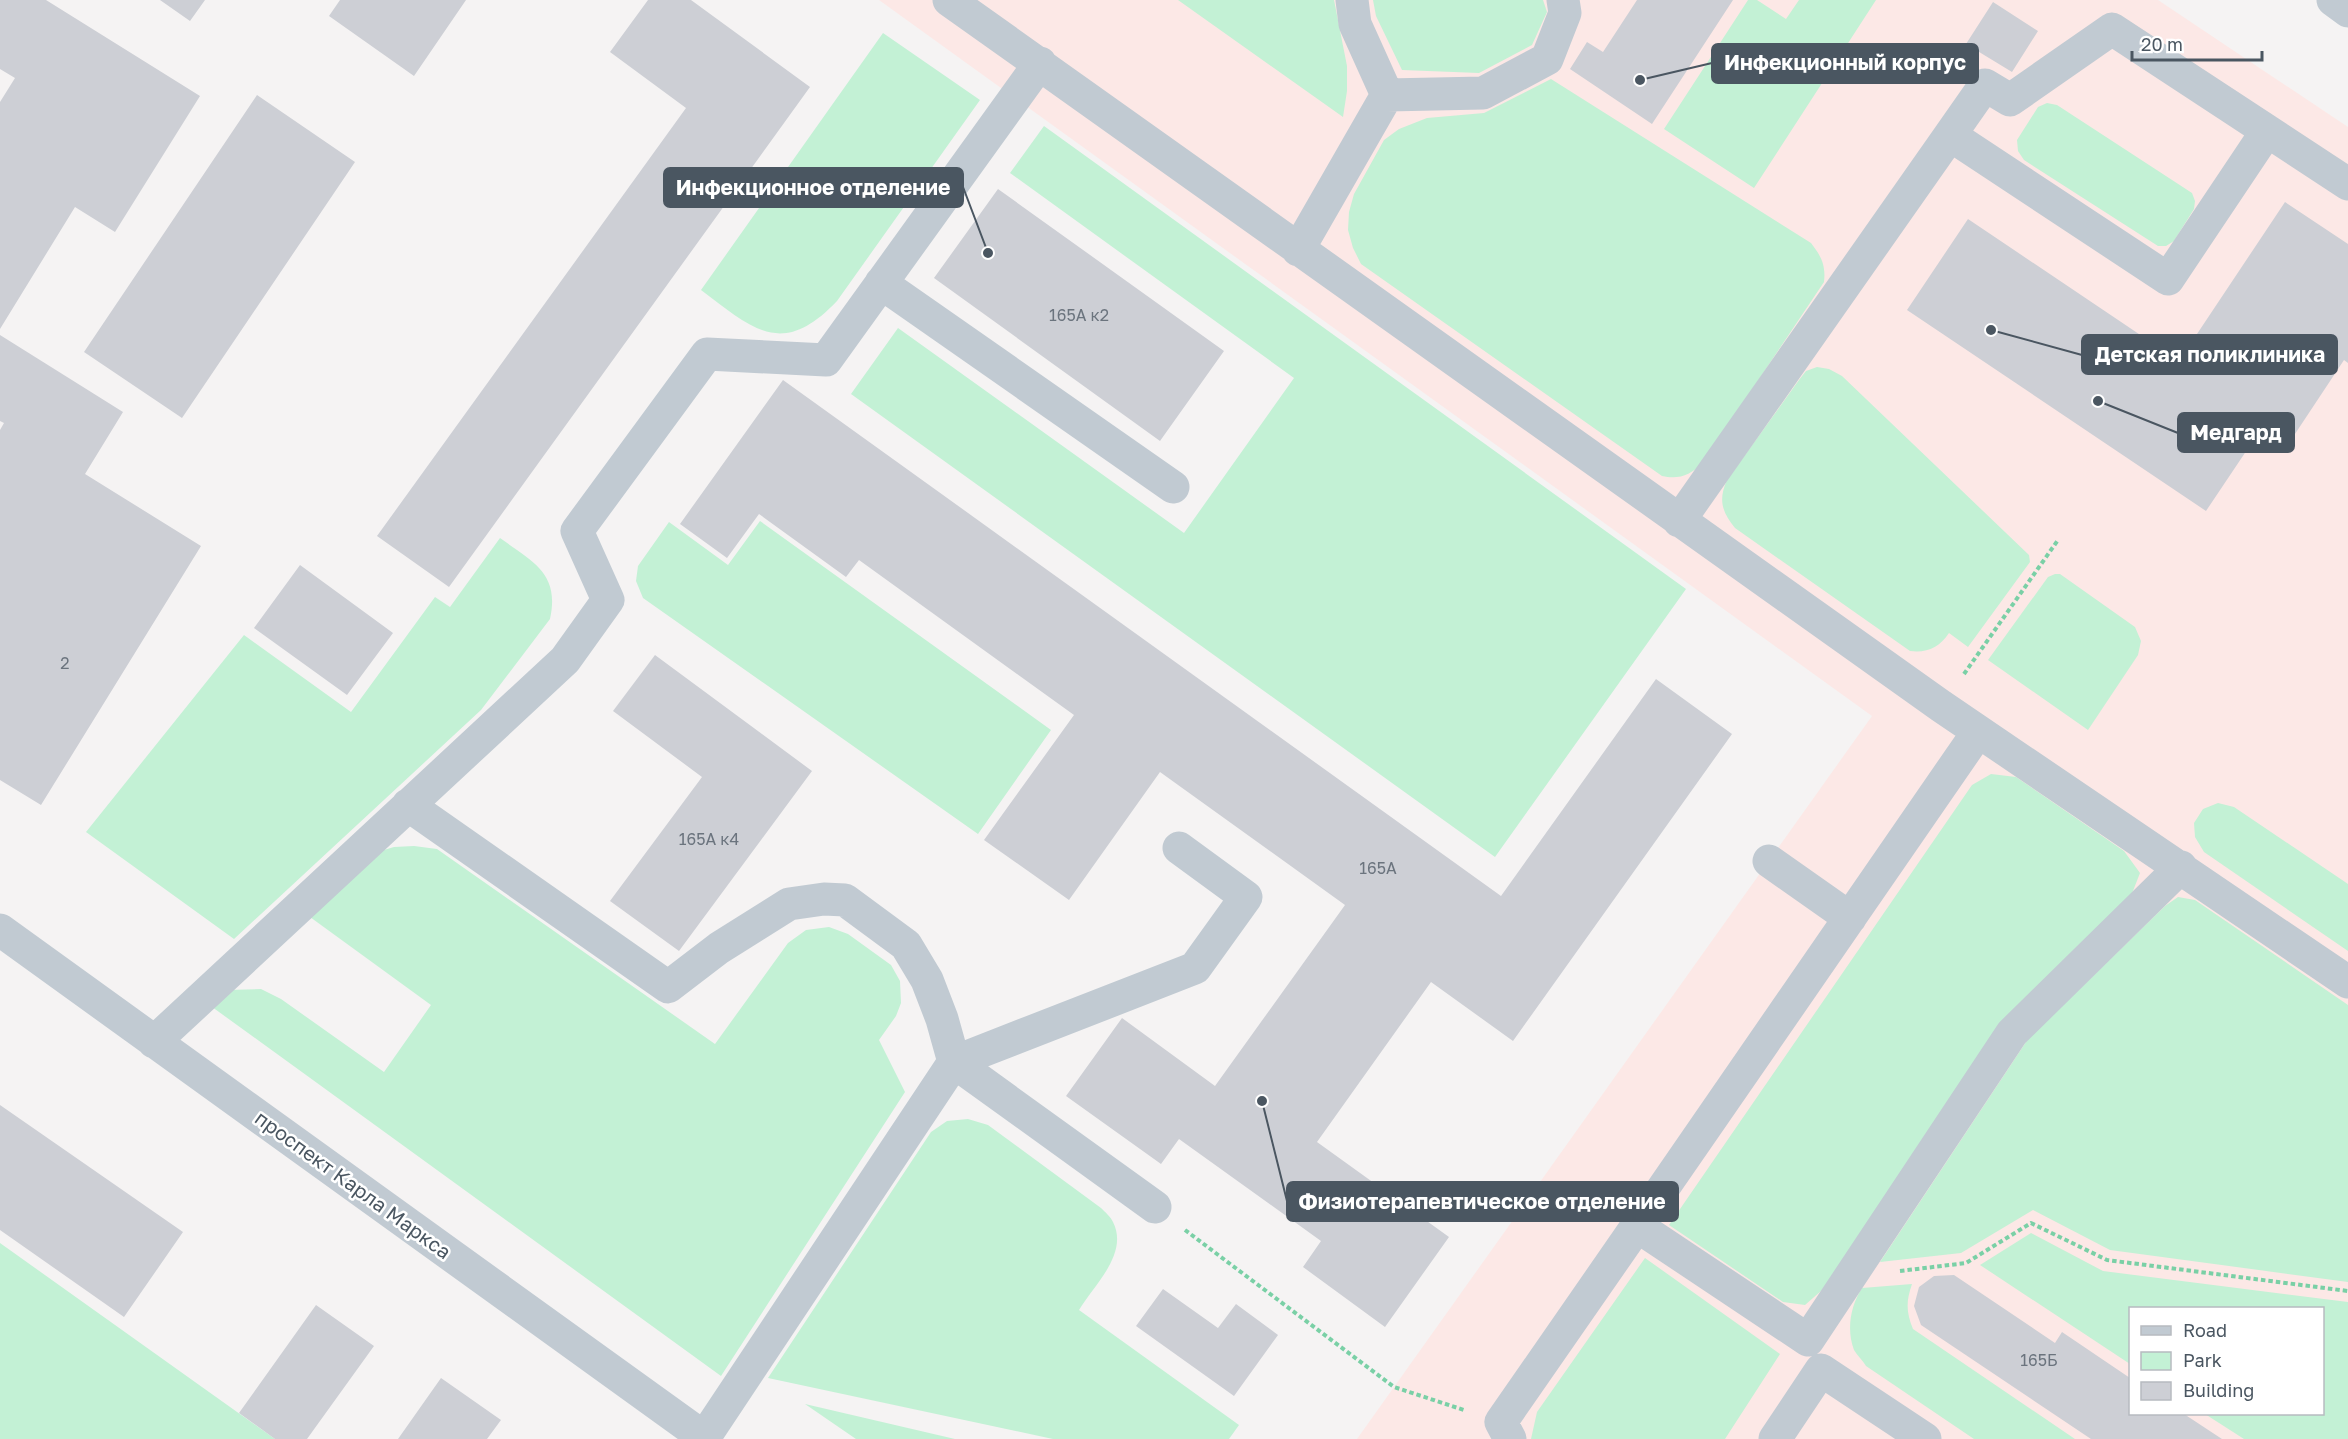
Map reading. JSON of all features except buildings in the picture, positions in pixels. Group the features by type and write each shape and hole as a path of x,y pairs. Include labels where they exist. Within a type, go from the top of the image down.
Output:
{"street":[{"path":"949,0 1978,732 2348,982"},
{"path":"1352,0 1355,24 1387,95"},
{"path":"1387,95 1483,93 1546,59 1565,14 1563,0"},
{"path":"2333,0 2348,11"},
{"path":"1679,521 1985,85 2010,100 2112,29 2348,184"},
{"path":"153,1042 565,660 608,600 577,531 707,354 826,360 1040,63"},
{"path":"1298,250 1387,95"},
{"path":"1950,135 2168,279 2267,132"},
{"path":"881,283 1173,487"},
{"path":"1506,1431 1637,1226 1978,732"},
{"path":"408,805 668,987 719,948 789,904 824,899 845,900 906,945 927,980 942,1019 954,1062 1155,1207"},
{"path":"705,1438 954,1062 1195,968 1246,897 1179,848"},
{"path":"1769,861 1850,918"},
{"path":"1808,1340 2013,1033 2181,867"},
{"name":"проспект Карла Маркса","path":"0,930 705,1438"},
{"path":"1637,1226 1808,1340 1821,1370 1925,1439"},
{"path":"1775,1439 1821,1370"}],"path":[{"path":"1941,706 2058,540"},
{"path":"1155,1207 1394,1387 1506,1431"},
{"path":"1849,1277 1966,1263 2031,1222 2108,1260 2348,1291"}],"shaded area":[{"path":"879,0 2158,0 2348,127 2348,1439 1357,1439 1872,716"}],"green space":[{"path":"1178,0 1334,0 1347,66 1347,91 1343,117"},
{"path":"1373,0 1543,0 1547,12 1532,45 1479,73 1402,70 1376,16"},
{"path":"1748,0 1757,0 1786,19 1799,0 1876,0 1754,188 1664,129"},
{"path":"883,33 980,100 837,301 817,319 800,329 784,333 768,332 752,326 701,290"},
{"path":"1551,79 1811,243 1822,261 1824,282 1703,463 1684,476 1662,476 1361,264 1353,248 1348,230 1349,212 1354,194 1384,140 1399,129 1427,118 1484,113"},
{"path":"2047,103 2057,105 2192,193 2195,201 2194,209 2174,241 2166,246 2158,246 2024,160 2018,151 2017,140 2038,107"},
{"path":"1044,126 1686,589 1495,857 851,394 898,328 1184,533 1294,378 1010,173"},
{"path":"1817,367 1829,369 1842,376 2029,555 2030,562 1968,647 1949,633 1932,648 1910,651 1735,528 1727,517 1722,500 1727,480 1806,371"},
{"path":"760,521 1051,730 978,834 643,598 636,581 638,566 669,522 728,565"},
{"path":"500,538 533,562 547,579 552,603 550,619 481,710 234,939 86,832 244,635 351,712 435,597 450,607"},
{"path":"2060,574 2135,627 2141,641 2138,655 2088,730 1988,660 2048,577"},
{"path":"1991,774 2016,777 2124,851 2140,873 2131,896 1821,1291 1805,1305 1783,1302 1669,1225 1972,785"},
{"path":"2218,803 2234,807 2348,884 2348,951 2204,852 2195,837 2194,823 2203,809"},
{"path":"414,846 437,849 715,1044 788,943 806,930 829,927 848,934 891,965 900,981 901,1003 896,1016 879,1040 905,1092 721,1376 208,1004 227,990 261,989 281,999 384,1072 431,1005 310,917 377,852 394,847"},
{"path":"2178,897 2195,900 2348,1005 2348,1282 2110,1250 2033,1210 1961,1253 1880,1262 2028,1039 2165,906"},
{"path":"968,1119 988,1125 1109,1216 1117,1234 1117,1246 1108,1269 1079,1310 1239,1425 1229,1439 1053,1439 768,1378 931,1132 947,1121"},
{"path":"2031,1233 2103,1271 2348,1302 2348,1439 2244,1439 2207,1415 2324,1415 2324,1307 2129,1307 2129,1363 1980,1265"},
{"path":"0,1243 275,1439 0,1439"},
{"path":"1645,1258 1780,1354 1725,1439 1531,1439 1537,1412"},
{"path":"1912,1284 1908,1306 1913,1329 2075,1439 1974,1439 1866,1366 1854,1350 1850,1334 1851,1318 1858,1295 1862,1288"},
{"path":"805,1404 955,1439 856,1439"}],"place":[{"name":"Инфекционный корпус","path":"1640,80"},
{"name":"Инфекционное отделение","path":"988,253"},
{"name":"Детская поликлиника","path":"1991,330"},
{"name":"Медгард","path":"2098,401"},
{"name":"Физиотерапевтическое отделение","path":"1262,1101"}]}
